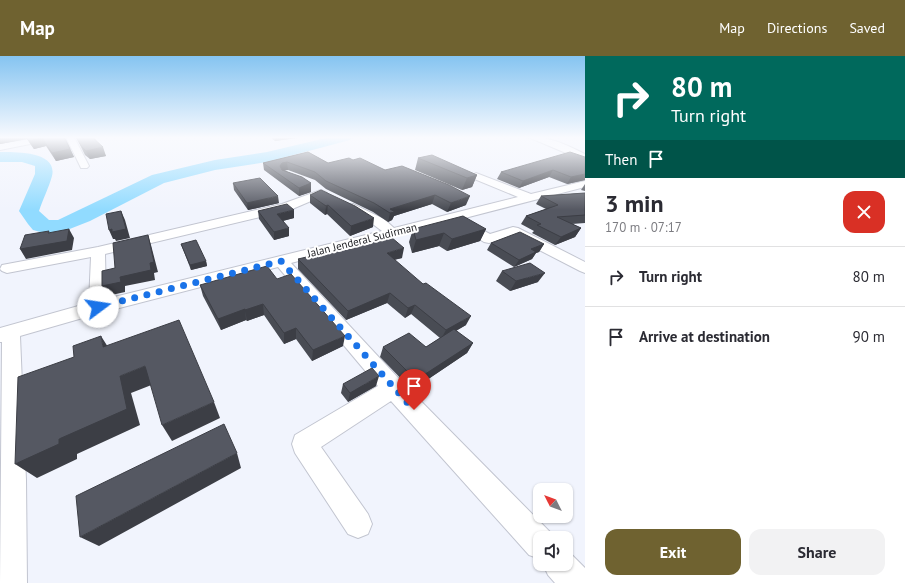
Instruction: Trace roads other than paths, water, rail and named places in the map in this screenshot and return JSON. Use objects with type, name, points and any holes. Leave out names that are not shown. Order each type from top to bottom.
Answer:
[{"type":"street","points":[[82,162],[84,166]]},
{"type":"street","points":[[476,176],[530,198]]},
{"type":"street","name":"Jalan Jenderal Sudirman","points":[[5,334],[98,307],[452,218],[480,206],[530,198],[585,184]]},
{"type":"street","points":[[7,268],[98,251],[286,207],[322,191]]},
{"type":"street","points":[[344,202],[379,222],[392,233]]},
{"type":"street","points":[[452,218],[489,239],[513,231],[585,268]]},
{"type":"street","points":[[98,251],[98,307]]},
{"type":"street","points":[[281,261],[393,388],[533,537]]},
{"type":"street","points":[[5,334],[12,480],[11,583]]},
{"type":"street","points":[[358,524],[304,444],[393,388]]},
{"type":"street","points":[[565,571],[576,583]]},
{"type":"waterway","points":[[39,162],[43,164],[44,174],[29,211],[35,220],[41,225],[48,227],[62,226],[83,217],[158,179],[215,165],[237,162]]}]
